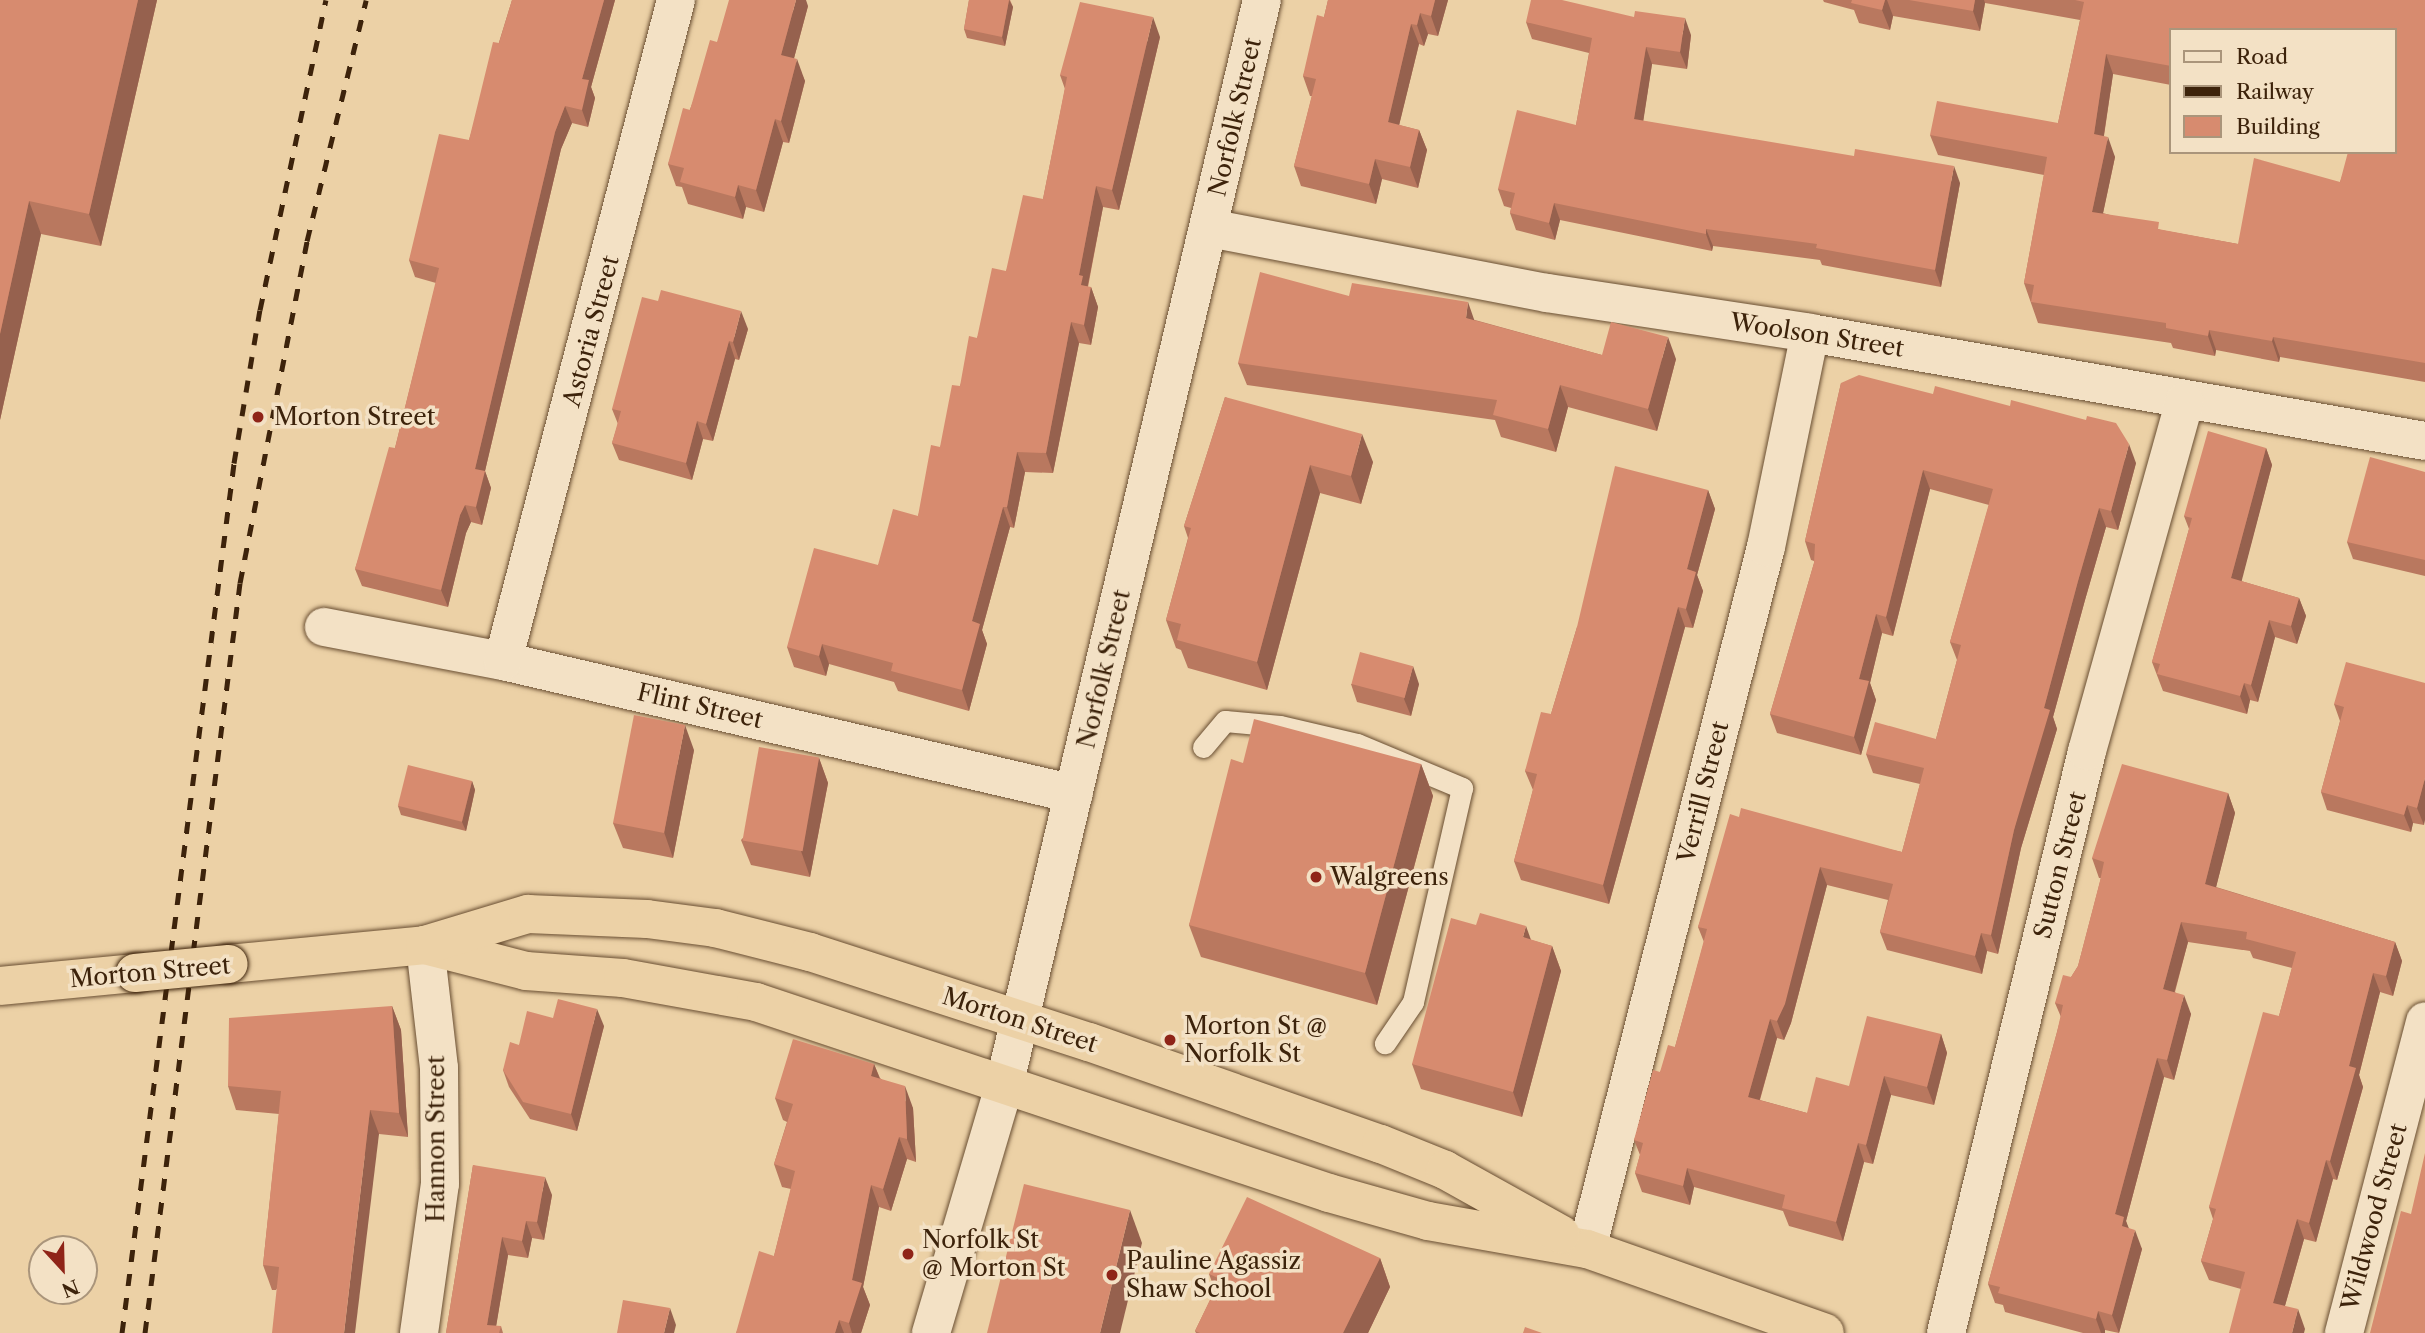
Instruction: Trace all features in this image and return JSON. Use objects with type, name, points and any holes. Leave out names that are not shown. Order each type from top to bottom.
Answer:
[{"type":"highway","name":"Morton Street","points":[[0,986],[425,945],[528,914],[687,924],[789,946],[1017,1019],[1303,1116],[1445,1170],[1587,1249]]},
{"type":"highway","name":"Morton Street","points":[[425,945],[526,971],[623,978],[733,996],[1389,1211],[1587,1249],[1825,1333]]},
{"type":"street","name":"Astoria Street","points":[[503,661],[676,0]]},
{"type":"street","name":"Norfolk Street","points":[[931,1333],[1004,1086],[1017,1019],[1074,794],[1262,0]]},
{"type":"street","name":"Woolson Street","points":[[1209,228],[1547,293],[1810,333],[2185,401],[2425,441]]},
{"type":"street","name":"Verrill Street","points":[[1587,1249],[1766,547],[1810,333]]},
{"type":"street","name":"Sutton Street","points":[[1946,1333],[2087,751],[2185,401]]},
{"type":"street","name":"Flint Street","points":[[324,627],[503,661],[1074,794]]},
{"type":"street","name":"Hannon Street","points":[[419,1333],[434,1249],[440,1171],[439,1069],[425,945]]},
{"type":"street","name":"Wildwood Street","points":[[2344,1333],[2425,1021]]},
{"type":"lane","points":[[1203,747],[1225,721],[1280,726],[1357,744],[1462,788],[1413,1002],[1385,1043]]},
{"type":"building","points":[[0,0],[138,0],[89,214],[29,201],[0,334]]},
{"type":"building","points":[[512,0],[604,0],[582,79],[589,80],[582,110],[565,106],[555,132],[475,469],[485,471],[476,507],[465,505],[460,515],[441,590],[355,569],[389,447],[395,448],[439,268],[409,260],[439,134],[469,140],[493,42],[499,43]]},
{"type":"building","points":[[729,0],[796,0],[781,55],[797,59],[781,121],[775,119],[756,190],[738,185],[735,197],[680,182],[684,168],[668,164],[683,108],[690,110],[710,40],[717,42]]},
{"type":"building","points":[[969,0],[1009,0],[1002,37],[964,29]]},
{"type":"building","points":[[1328,0],[1435,0],[1431,16],[1420,13],[1417,25],[1411,24],[1388,122],[1419,130],[1410,167],[1375,159],[1369,184],[1294,166],[1316,79],[1303,76],[1317,15],[1324,17]]},
{"type":"building","points":[[1531,0],[1562,0],[1634,17],[1635,11],[1685,18],[1680,52],[1646,47],[1634,119],[1854,156],[1855,149],[1954,166],[1935,270],[1816,248],[1817,244],[1706,229],[1706,234],[1554,203],[1549,223],[1510,213],[1515,193],[1498,189],[1517,110],[1576,125],[1592,38],[1526,22]]},
{"type":"building","points":[[1852,0],[1885,0],[1882,10],[1851,3]]},
{"type":"building","points":[[1909,0],[1975,0],[1973,11]]},
{"type":"building","points":[[2075,0],[2425,0],[2425,363],[2273,337],[2272,341],[2209,330],[2208,336],[2166,328],[2166,323],[2031,302],[2034,285],[2024,283],[2047,157],[1930,135],[1937,101],[2058,123],[2084,2]]},
{"type":"building","points":[[1080,2],[1153,17],[1112,190],[1096,186],[1079,275],[1083,276],[1081,285],[1091,287],[1084,325],[1071,322],[1046,453],[1017,452],[1007,507],[1003,507],[972,621],[980,624],[962,690],[891,671],[893,663],[822,644],[819,656],[787,647],[814,548],[878,565],[893,509],[918,516],[931,445],[940,447],[952,385],[960,386],[969,336],[977,338],[992,268],[1006,271],[1023,195],[1043,199],[1067,77],[1060,75]]},
{"type":"building","points":[[1260,272],[1349,296],[1352,283],[1468,302],[1466,318],[1602,355],[1611,322],[1668,337],[1648,409],[1560,385],[1548,429],[1493,415],[1497,400],[1238,363]]},
{"type":"building","points":[[661,290],[741,311],[733,342],[729,341],[706,424],[697,421],[686,463],[612,443],[621,411],[612,409],[642,297],[658,301]]},
{"type":"building","points":[[1859,375],[1933,394],[1935,386],[2010,406],[2011,400],[2086,420],[2087,416],[2116,423],[2129,444],[2111,511],[2099,508],[2078,581],[2044,708],[2050,710],[2014,830],[1991,935],[1981,933],[1975,956],[1880,932],[1893,884],[1820,867],[1785,1004],[1777,1021],[1770,1019],[1748,1097],[1807,1113],[1816,1077],[1849,1086],[1867,1016],[1941,1034],[1927,1087],[1884,1076],[1866,1145],[1858,1143],[1836,1222],[1782,1208],[1785,1195],[1687,1168],[1683,1186],[1635,1173],[1643,1143],[1634,1140],[1653,1070],[1660,1072],[1668,1045],[1675,1047],[1707,929],[1698,927],[1730,814],[1739,817],[1741,808],[1902,852],[1924,768],[1866,754],[1875,722],[1936,739],[1961,645],[1950,642],[1993,489],[1923,470],[1886,617],[1876,614],[1859,679],[1869,681],[1854,737],[1770,714],[1814,563],[1815,544],[1805,541],[1841,383]]},
{"type":"building","points":[[1225,397],[1362,434],[1351,476],[1310,465],[1257,662],[1177,640],[1181,624],[1166,620],[1191,528],[1184,526]]},
{"type":"building","points":[[2208,431],[2266,448],[2231,578],[2299,598],[2291,626],[2269,620],[2251,685],[2244,683],[2240,696],[2157,674],[2160,664],[2152,662],[2192,518],[2184,516]]},
{"type":"building","points":[[2370,457],[2425,472],[2425,560],[2347,542]]},
{"type":"building","points":[[1615,466],[1708,490],[1687,569],[1696,572],[1686,609],[1678,607],[1603,885],[1514,861],[1537,774],[1525,771],[1541,712],[1551,714],[1577,627]]},
{"type":"building","points":[[1360,652],[1413,666],[1405,698],[1351,684]]},
{"type":"building","points":[[2346,662],[2425,683],[2425,778],[2417,808],[2407,805],[2404,815],[2321,792],[2344,707],[2334,704]]},
{"type":"building","points":[[634,715],[685,725],[664,833],[613,823]]},
{"type":"building","name":"Walgreens","points":[[1254,719],[1421,764],[1365,973],[1189,925],[1231,759],[1243,763]]},
{"type":"building","points":[[759,747],[819,758],[803,851],[743,841]]},
{"type":"building","points":[[2122,764],[2228,793],[2205,884],[2395,942],[2386,976],[2373,973],[2349,1066],[2356,1068],[2330,1161],[2326,1160],[2309,1223],[2297,1219],[2273,1303],[2298,1309],[2292,1333],[2229,1333],[2245,1272],[2201,1261],[2216,1209],[2209,1207],[2263,1012],[2279,1016],[2296,952],[2246,939],[2247,932],[2181,922],[2163,989],[2184,995],[2167,1060],[2157,1058],[2115,1214],[2124,1217],[2122,1226],[2135,1230],[2112,1315],[2098,1311],[2096,1319],[1998,1293],[2000,1287],[1988,1284],[2057,1032],[2063,1005],[2055,1003],[2063,975],[2071,977],[2078,966],[2100,881],[2104,862],[2092,858]]},
{"type":"building","points":[[408,765],[472,781],[462,822],[398,806]]},
{"type":"building","points":[[1480,913],[1526,926],[1523,937],[1552,946],[1513,1092],[1412,1064],[1451,918],[1476,925]]},
{"type":"building","points":[[558,999],[597,1009],[571,1114],[523,1102],[503,1070],[510,1042],[519,1045],[527,1011],[553,1018]]},
{"type":"building","points":[[392,1006],[399,1113],[370,1110],[344,1333],[272,1333],[279,1267],[263,1265],[281,1091],[228,1086],[229,1018]]},
{"type":"building","points":[[793,1039],[874,1064],[871,1076],[905,1086],[907,1139],[899,1137],[883,1189],[871,1185],[852,1280],[862,1283],[849,1323],[839,1320],[835,1333],[736,1333],[759,1251],[774,1256],[795,1171],[774,1164],[793,1104],[775,1098]]},
{"type":"building","points":[[2425,1153],[2425,1333],[2370,1333],[2401,1211],[2411,1214]]},
{"type":"building","points":[[473,1165],[545,1177],[537,1222],[526,1221],[522,1241],[502,1237],[487,1325],[501,1326],[499,1333],[446,1333]]},
{"type":"building","points":[[1024,1184],[1130,1210],[1100,1333],[987,1333]]},
{"type":"building","points":[[1247,1197],[1380,1258],[1343,1333],[1195,1331],[1220,1279],[1209,1274]]},
{"type":"building","points":[[623,1300],[670,1308],[664,1333],[617,1333]]},
{"type":"building","points":[[1525,1327],[1542,1333],[1523,1333]]},
{"type":"railway","points":[[122,1333],[234,463],[260,310],[326,0]]},
{"type":"railway","points":[[145,1333],[240,583],[307,241],[366,0]]},
{"type":"place","name":"Morton Street","points":[[258,417]]},
{"type":"place","name":"Walgreens","points":[[1316,877]]},
{"type":"place","name":"Morton St @ Norfolk St","points":[[1170,1040]]},
{"type":"place","name":"Norfolk St @ Morton St","points":[[908,1254]]},
{"type":"place","name":"Pauline Agassiz Shaw School","points":[[1112,1275]]}]
